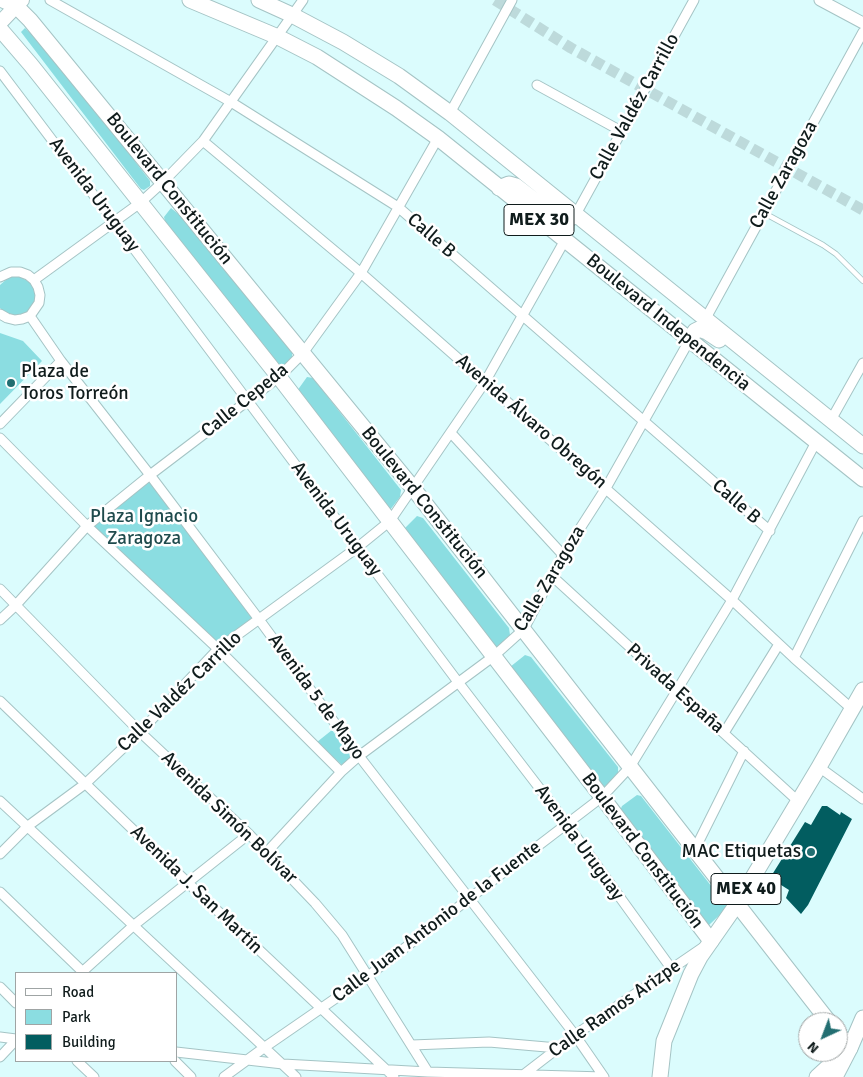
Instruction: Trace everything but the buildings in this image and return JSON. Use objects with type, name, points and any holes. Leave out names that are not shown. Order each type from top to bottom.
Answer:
[{"type":"main road","name":"Boulevard Independencia","points":[[190,0],[278,37],[317,57],[396,108],[438,138],[863,479]]},
{"type":"main road","name":"Boulevard Independencia","points":[[259,0],[343,42],[399,76],[450,113],[863,446]]},
{"type":"main road","points":[[0,23],[14,2]]},
{"type":"main road","name":"Boulevard Constitución","points":[[14,2],[413,488],[821,1012]]},
{"type":"main road","name":"Boulevard Constitución","points":[[0,29],[279,377],[602,797],[710,942]]},
{"type":"main road","points":[[499,188],[509,184],[516,186],[556,218],[566,219],[576,214]]},
{"type":"main road","points":[[689,341],[695,331],[704,330],[742,358],[757,359]]},
{"type":"main road","name":"MEX 40","points":[[660,1077],[664,1041],[691,974],[700,957],[737,904],[799,802],[863,690]]},
{"type":"main road","points":[[835,1077],[863,1018]]},
{"type":"main road","points":[[817,1077],[829,1066],[842,1063]]},
{"type":"street","name":"Calle B","points":[[50,0],[231,102],[398,207],[770,531]]},
{"type":"street","points":[[34,280],[140,203],[203,141],[303,0]]},
{"type":"street","points":[[450,113],[512,0]]},
{"type":"street","name":"Calle Valdéz Carrillo","points":[[576,214],[694,0]]},
{"type":"street","points":[[820,0],[863,23]]},
{"type":"street","name":"Calle Zaragoza","points":[[706,318],[863,32]]},
{"type":"street","name":"Avenida Uruguay","points":[[0,71],[458,682],[567,824],[671,968]]},
{"type":"street","points":[[537,85],[621,132]]},
{"type":"street","name":"Calle Cepeda","points":[[0,620],[87,526],[150,475],[279,377],[303,353],[361,273],[438,138]]},
{"type":"street","name":"Avenida Álvaro Obregón","points":[[203,141],[361,273],[606,488],[852,709]]},
{"type":"street","name":"Calle Valdéz Carrillo","points":[[0,854],[28,826],[85,784],[140,732],[218,649],[258,618],[358,547],[390,520],[485,382],[565,240]]},
{"type":"street","points":[[0,314],[15,320],[30,316],[39,303],[40,295],[34,280],[28,275],[20,272],[1,274]]},
{"type":"street","name":"Avenida 5 de Mayo","points":[[30,316],[61,361],[258,618],[359,756],[575,1035],[604,1077]]},
{"type":"street","name":"Calle Zaragoza","points":[[267,852],[341,772],[359,756],[494,656],[524,629],[563,556],[606,488],[689,341]]},
{"type":"street","points":[[0,424],[61,361]]},
{"type":"street","points":[[831,420],[863,363]]},
{"type":"street","points":[[451,434],[563,556]]},
{"type":"street","points":[[0,438],[87,526],[218,649],[341,772]]},
{"type":"street","name":"Calle Juan Antonio de la Fuente","points":[[224,1077],[368,976],[602,797],[630,766],[732,600],[816,442]]},
{"type":"street","points":[[794,658],[863,521]]},
{"type":"street","name":"Privada España","points":[[552,576],[799,802]]},
{"type":"street","name":"Avenida Simón Bolívar","points":[[0,590],[140,732],[249,834],[316,903],[342,935],[428,1072]]},
{"type":"street","points":[[724,734],[778,644]]},
{"type":"street","name":"Avenida J. San Martín","points":[[0,701],[187,882],[394,1077]]},
{"type":"street","points":[[695,849],[744,751]]},
{"type":"street","points":[[819,767],[863,799]]},
{"type":"street","points":[[0,801],[296,1077]]},
{"type":"street","points":[[83,972],[133,926],[249,834]]},
{"type":"street","points":[[0,892],[81,972]]},
{"type":"street","name":"Calle Ramos Arizpe","points":[[523,1076],[575,1035],[710,942]]},
{"type":"street","points":[[0,987],[15,1002]]},
{"type":"street","points":[[0,1037],[15,1039]]},
{"type":"street","points":[[0,1057],[15,1040]]},
{"type":"street","points":[[412,1045],[489,1042],[558,1048]]},
{"type":"street","points":[[178,1052],[283,1064],[523,1076],[604,1077]]},
{"type":"street","points":[[78,1062],[94,1077]]},
{"type":"street","points":[[175,1062],[191,1077]]},
{"type":"lane","points":[[764,212],[829,250],[863,281]]},
{"type":"green space","points":[[25,28],[53,54],[150,181],[150,186],[144,190],[141,189],[21,32]]},
{"type":"green space","points":[[171,208],[194,227],[292,351],[292,357],[283,366],[277,367],[165,221],[164,217]]},
{"type":"green space","points":[[14,276],[21,277],[32,284],[37,297],[27,314],[8,315],[0,308],[0,285],[8,278]]},
{"type":"green space","name":"Plaza de Toros Torreón","points":[[0,333],[23,341],[42,361],[0,404]]},
{"type":"green space","points":[[307,377],[313,378],[401,490],[400,497],[390,510],[297,391]]},
{"type":"green space","name":"Plaza Ignacio Zaragoza","points":[[150,475],[257,618],[218,649],[87,526]]},
{"type":"green space","points":[[417,516],[423,518],[509,628],[510,635],[497,647],[490,645],[404,529]]},
{"type":"green space","points":[[525,655],[531,657],[618,767],[618,775],[604,787],[597,785],[510,667]]},
{"type":"green space","points":[[332,730],[353,759],[343,766],[317,742]]},
{"type":"green space","points":[[637,795],[641,796],[726,905],[726,909],[709,925],[704,924],[619,813],[622,806]]},
{"type":"tunnel","points":[[495,0],[571,48],[863,210]]},
{"type":"place","name":"Plaza de Toros Torreón","points":[[11,383]]},
{"type":"place","name":"MAC Etiquetas","points":[[811,852]]}]
